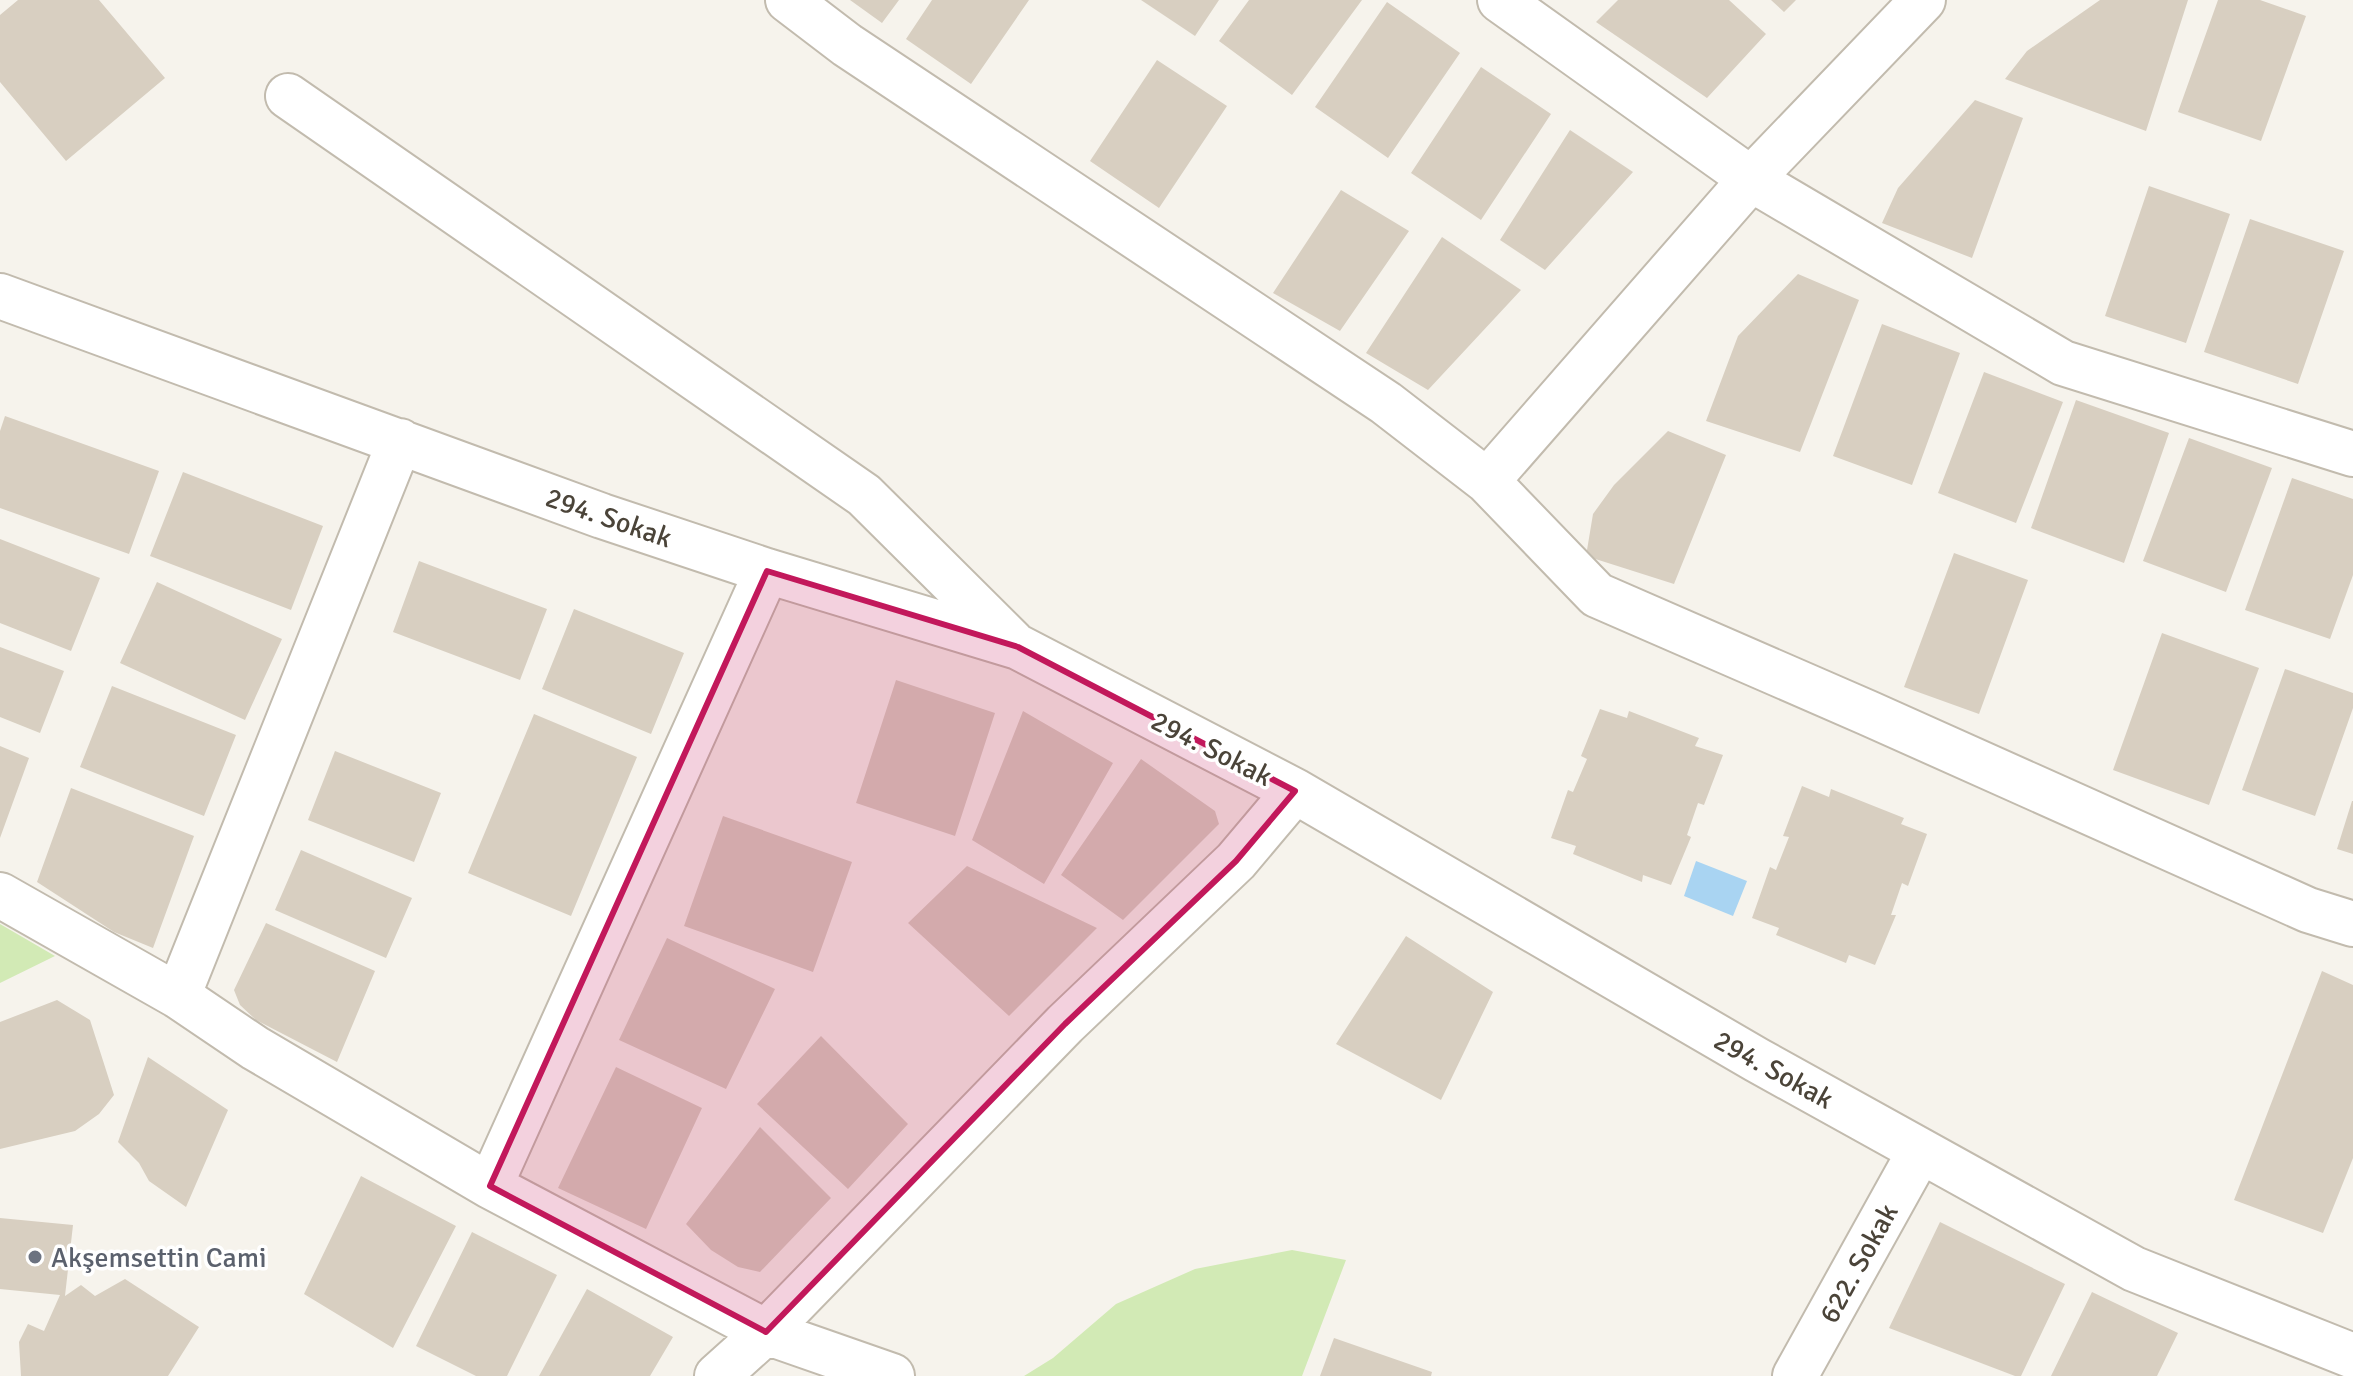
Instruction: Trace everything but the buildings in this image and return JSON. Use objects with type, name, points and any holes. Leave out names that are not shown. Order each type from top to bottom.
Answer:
[{"type":"street","points":[[788,0],[847,45],[1386,403],[1487,481],[1597,595],[2308,910],[2353,924]]},
{"type":"street","points":[[1500,0],[1751,179],[2063,363],[2353,454]]},
{"type":"street","points":[[1487,481],[1751,179],[1923,0]]},
{"type":"street","points":[[288,96],[864,495],[1018,647]]},
{"type":"street","name":"294. Sokak","points":[[0,296],[602,516],[767,571],[1018,647],[1295,791],[1757,1060],[2134,1269],[2353,1356]]},
{"type":"street","points":[[178,996],[400,441]]},
{"type":"street","points":[[490,1186],[767,571]]},
{"type":"street","points":[[717,1376],[766,1332],[1065,1024],[1236,861],[1295,791]]},
{"type":"street","points":[[0,895],[178,996],[255,1048],[490,1186],[766,1332],[892,1376]]},
{"type":"street","name":"622. Sokak","points":[[1795,1376],[1920,1151]]},
{"type":"highlighted area","points":[[767,571],[1018,647],[1295,791],[1236,861],[1065,1024],[766,1332],[490,1186]]},
{"type":"green space","points":[[0,924],[55,956],[0,983]]},
{"type":"green space","points":[[1292,1250],[1346,1260],[1302,1376],[1024,1376],[1053,1358],[1116,1304],[1195,1269]]},
{"type":"water","points":[[1696,861],[1747,881],[1733,916],[1684,896]]},
{"type":"place","name":"Akşemsettin Cami","points":[[35,1257]]}]
